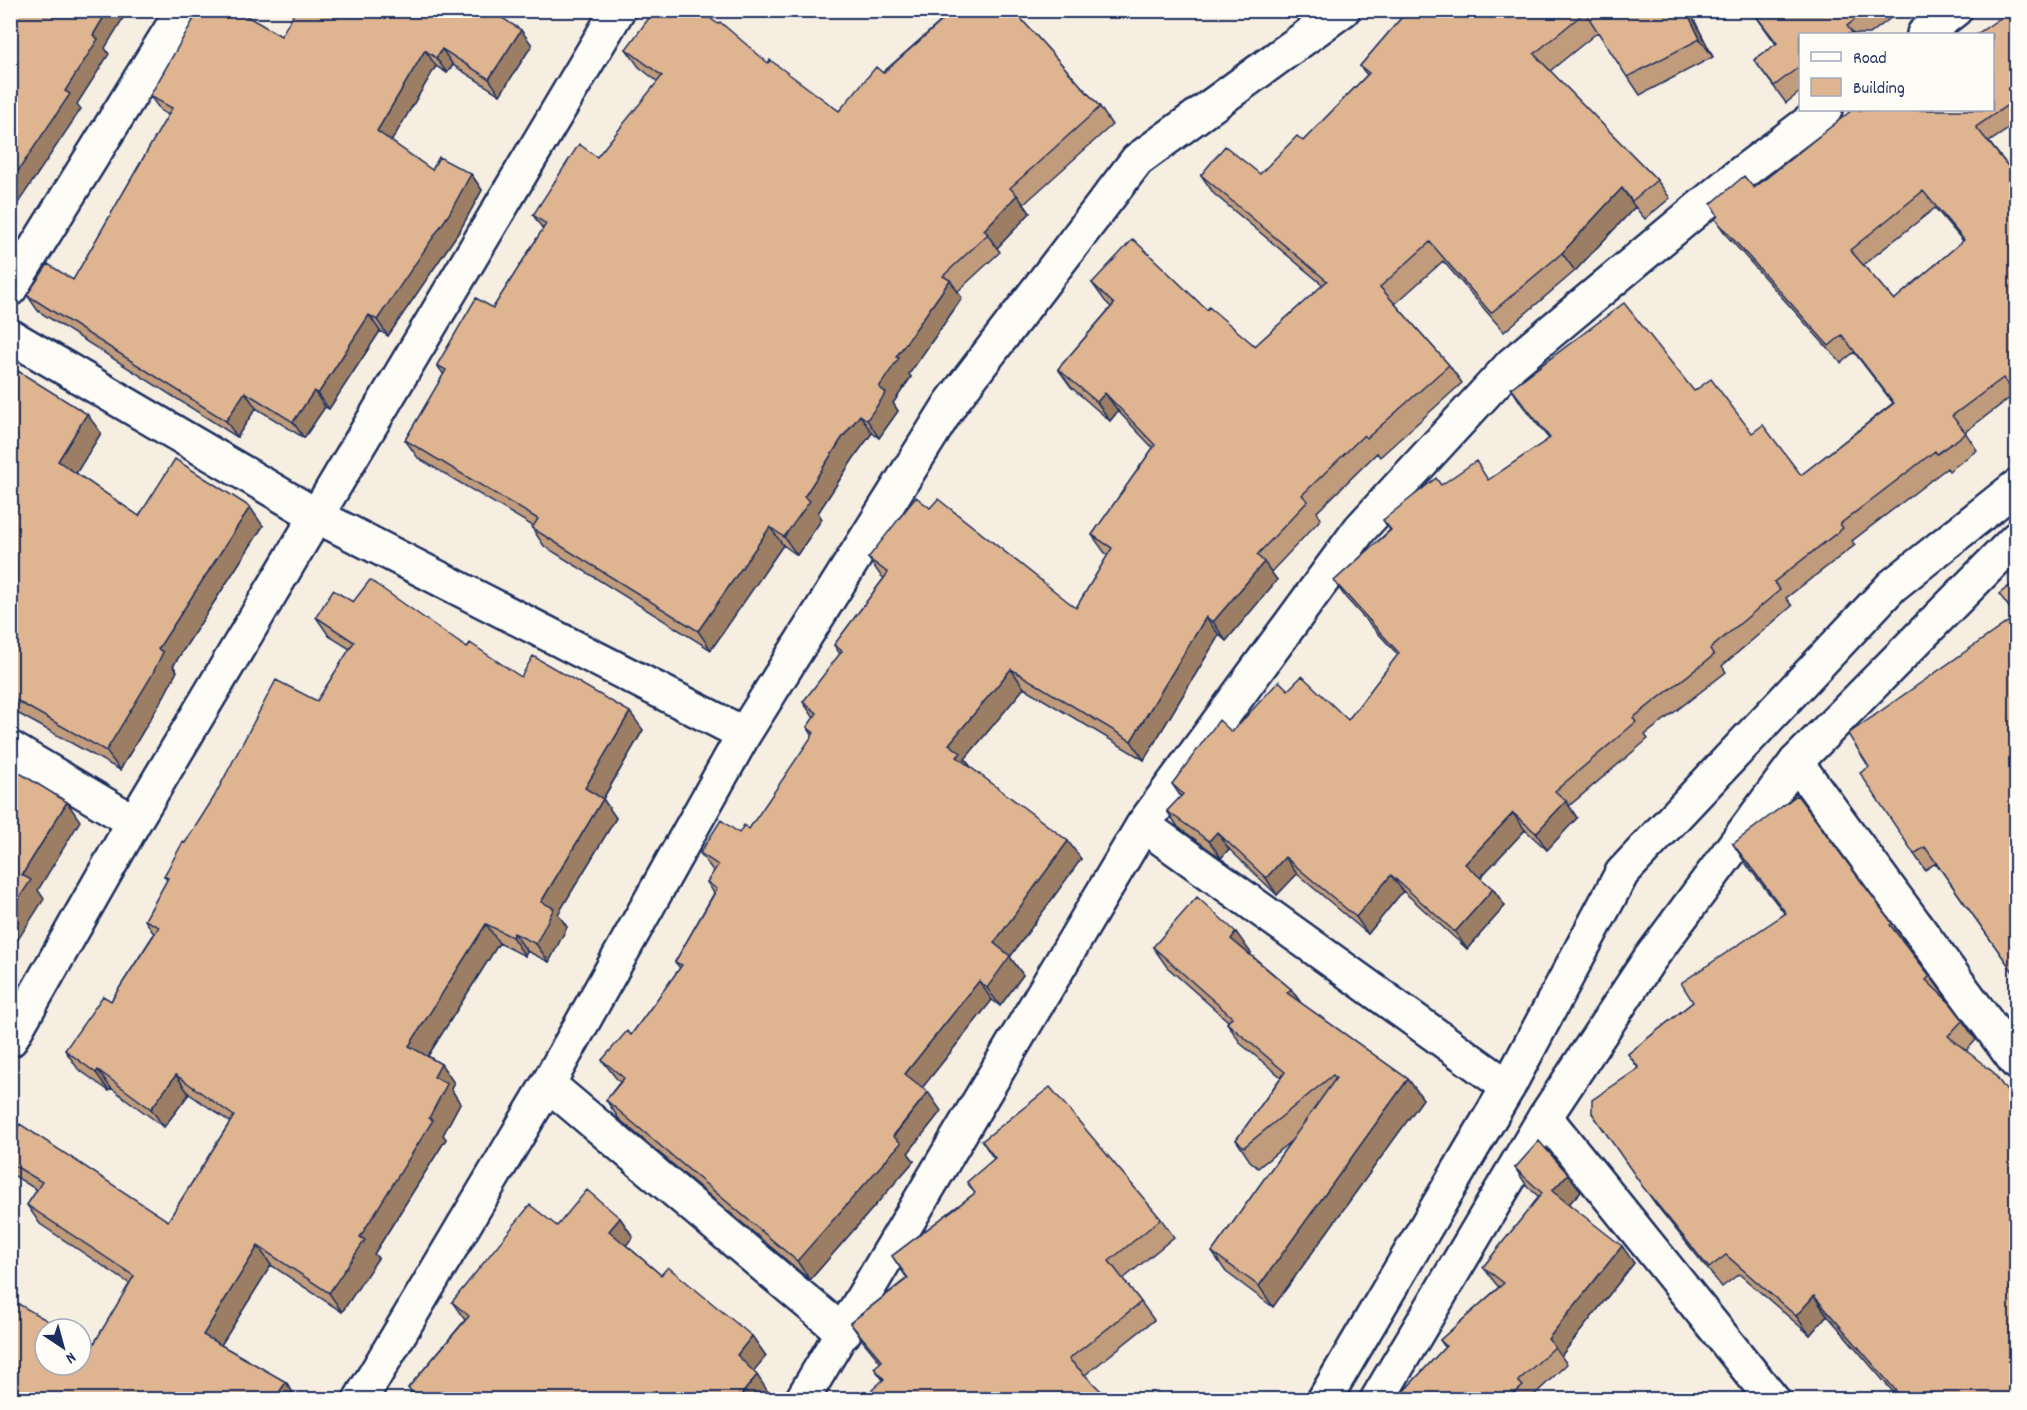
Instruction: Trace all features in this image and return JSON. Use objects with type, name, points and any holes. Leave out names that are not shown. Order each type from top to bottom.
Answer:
[{"type":"street","points":[[10,289],[183,10]]},
{"type":"street","points":[[10,1040],[134,822],[618,10]]},
{"type":"street","points":[[360,1400],[548,1084],[744,734],[951,404],[1137,160],[1308,20],[1343,10]]},
{"type":"street","points":[[1925,33],[1955,10]]},
{"type":"street","points":[[802,1400],[844,1333],[1143,825],[1360,529],[1512,364],[1736,178],[1824,111]]},
{"type":"street","points":[[10,336],[317,516],[744,734]]},
{"type":"street","points":[[1324,1400],[1508,1087],[1622,873],[1892,585],[2016,487]]},
{"type":"street","points":[[1377,1400],[1545,1116],[1649,960],[1796,762],[2016,540]]},
{"type":"street","points":[[10,748],[134,822]]},
{"type":"street","points":[[1796,762],[2016,1062]]},
{"type":"street","points":[[1143,825],[1508,1087]]},
{"type":"street","points":[[548,1084],[844,1333]]},
{"type":"street","points":[[1545,1116],[1773,1400]]},
{"type":"building","points":[[10,10],[108,10],[93,35],[98,39],[65,91],[70,94],[10,183]]},
{"type":"building","points":[[189,10],[236,10],[281,36],[296,10],[490,10],[521,30],[489,79],[442,49],[436,58],[425,50],[377,131],[432,170],[439,157],[471,174],[449,214],[377,320],[369,315],[318,394],[314,391],[293,422],[245,392],[226,421],[27,295],[48,264],[73,280],[172,108],[150,96],[195,17],[188,13]]},
{"type":"building","points":[[655,10],[699,10],[718,24],[720,22],[768,63],[770,60],[839,111],[876,67],[883,73],[942,21],[933,10],[1013,10],[1100,107],[1010,188],[1017,195],[984,230],[988,234],[943,276],[950,280],[896,357],[899,358],[879,387],[886,393],[867,420],[860,415],[842,438],[804,497],[810,501],[784,537],[770,527],[698,631],[532,528],[538,519],[405,440],[446,370],[437,365],[476,298],[493,308],[546,224],[533,215],[579,144],[597,157],[662,76],[626,49]]},
{"type":"building","points":[[1408,10],[1686,10],[1700,39],[1627,77],[1585,12],[1534,54],[1657,180],[1632,201],[1622,188],[1562,253],[1491,313],[1430,242],[1380,287],[1449,365],[1367,438],[1364,435],[1302,495],[1308,501],[1257,555],[1264,562],[1213,622],[1206,617],[1131,741],[1011,669],[949,744],[961,753],[957,757],[1068,841],[994,943],[1010,956],[987,988],[979,981],[905,1074],[928,1092],[893,1136],[901,1143],[797,1261],[606,1100],[624,1078],[602,1060],[627,1031],[631,1035],[682,965],[675,962],[717,889],[707,882],[718,865],[700,853],[721,820],[739,833],[744,825],[749,829],[814,733],[807,727],[817,713],[803,702],[842,651],[834,645],[888,573],[868,558],[916,497],[930,508],[938,499],[1076,608],[1112,548],[1092,535],[1155,445],[1105,393],[1097,402],[1058,369],[1114,304],[1092,283],[1133,239],[1207,310],[1209,307],[1255,346],[1327,281],[1201,175],[1225,146],[1260,174],[1297,136],[1303,141],[1369,73],[1360,66]]},
{"type":"building","points":[[1755,10],[1867,10],[1847,26],[1852,33],[1799,33],[1799,67],[1774,86],[1754,60],[1777,43],[1753,12]]},
{"type":"building","points":[[2012,10],[2016,10],[2016,99],[1976,127],[2016,176],[2016,390],[2014,392],[2003,378],[1952,416],[1966,433],[1937,454],[1935,451],[1840,524],[1843,528],[1774,582],[1780,590],[1710,649],[1714,655],[1633,718],[1636,722],[1555,791],[1566,801],[1536,833],[1513,813],[1465,864],[1493,889],[1455,932],[1391,875],[1356,917],[1285,857],[1266,878],[1217,832],[1209,841],[1167,811],[1183,794],[1172,784],[1219,720],[1232,732],[1279,681],[1288,690],[1302,676],[1348,720],[1399,653],[1334,581],[1391,530],[1383,520],[1436,478],[1441,485],[1476,461],[1488,480],[1550,438],[1511,388],[1624,303],[1694,391],[1711,379],[1752,433],[1763,425],[1801,475],[1894,403],[1842,335],[1829,346],[1715,219],[1718,216],[1711,204],[1744,176],[1754,188],[1851,111],[1994,111],[1994,33],[1978,33]],"holes":[[[1923,191],[1964,240],[1894,300],[1850,250]]]},
{"type":"building","points":[[18,371],[87,414],[58,461],[139,516],[175,459],[250,507],[158,649],[163,652],[151,677],[106,751],[10,697],[10,383]]},
{"type":"building","points":[[370,580],[467,648],[470,643],[521,677],[533,656],[630,712],[585,788],[603,799],[541,902],[554,908],[536,944],[514,933],[512,937],[486,924],[409,1046],[441,1064],[434,1077],[447,1084],[429,1118],[433,1120],[360,1237],[365,1240],[329,1293],[258,1246],[203,1335],[286,1382],[274,1400],[10,1400],[10,1299],[41,1317],[33,1317],[33,1377],[93,1377],[93,1345],[134,1276],[27,1205],[42,1182],[10,1163],[10,1139],[20,1124],[168,1221],[234,1116],[176,1075],[151,1109],[98,1070],[96,1073],[65,1050],[103,996],[111,1001],[159,927],[145,920],[168,878],[164,876],[183,842],[185,843],[214,797],[276,680],[317,701],[354,642],[316,617],[333,590],[353,602]]},
{"type":"building","points":[[2016,581],[2016,616],[1999,594]]},
{"type":"building","points":[[2016,616],[2016,976],[1925,847],[1914,854],[1860,773],[1869,767],[1848,734]]},
{"type":"building","points":[[10,767],[67,802],[22,875],[31,880],[10,912]]},
{"type":"building","points":[[1797,795],[1892,923],[1890,925],[1930,976],[1926,980],[1950,1003],[1963,1020],[1948,1036],[1993,1072],[2016,1104],[2016,1400],[1904,1400],[1814,1296],[1796,1316],[1726,1255],[1709,1268],[1643,1187],[1592,1113],[1592,1100],[1639,1068],[1628,1054],[1693,1002],[1681,983],[1786,913],[1733,844]]},
{"type":"building","points":[[1197,897],[1236,932],[1231,939],[1291,989],[1287,993],[1408,1079],[1259,1286],[1212,1252],[1336,1078],[1333,1075],[1244,1147],[1236,1140],[1285,1072],[1227,1023],[1232,1017],[1153,947]]},
{"type":"building","points":[[1050,1087],[1161,1219],[1109,1261],[1141,1302],[1069,1359],[1110,1400],[861,1400],[884,1379],[874,1368],[882,1361],[850,1323],[908,1278],[892,1256],[975,1193],[967,1182],[995,1158],[982,1141]]},
{"type":"building","points":[[1539,1141],[1568,1174],[1552,1191],[1622,1246],[1548,1339],[1555,1347],[1518,1381],[1523,1386],[1507,1400],[1409,1400],[1402,1393],[1446,1346],[1440,1340],[1504,1283],[1483,1267],[1542,1193],[1515,1168]]},
{"type":"building","points":[[587,1190],[620,1218],[609,1231],[661,1275],[668,1267],[752,1336],[737,1355],[757,1375],[737,1400],[412,1400],[415,1394],[408,1388],[469,1316],[452,1302],[530,1205],[557,1226]]}]
